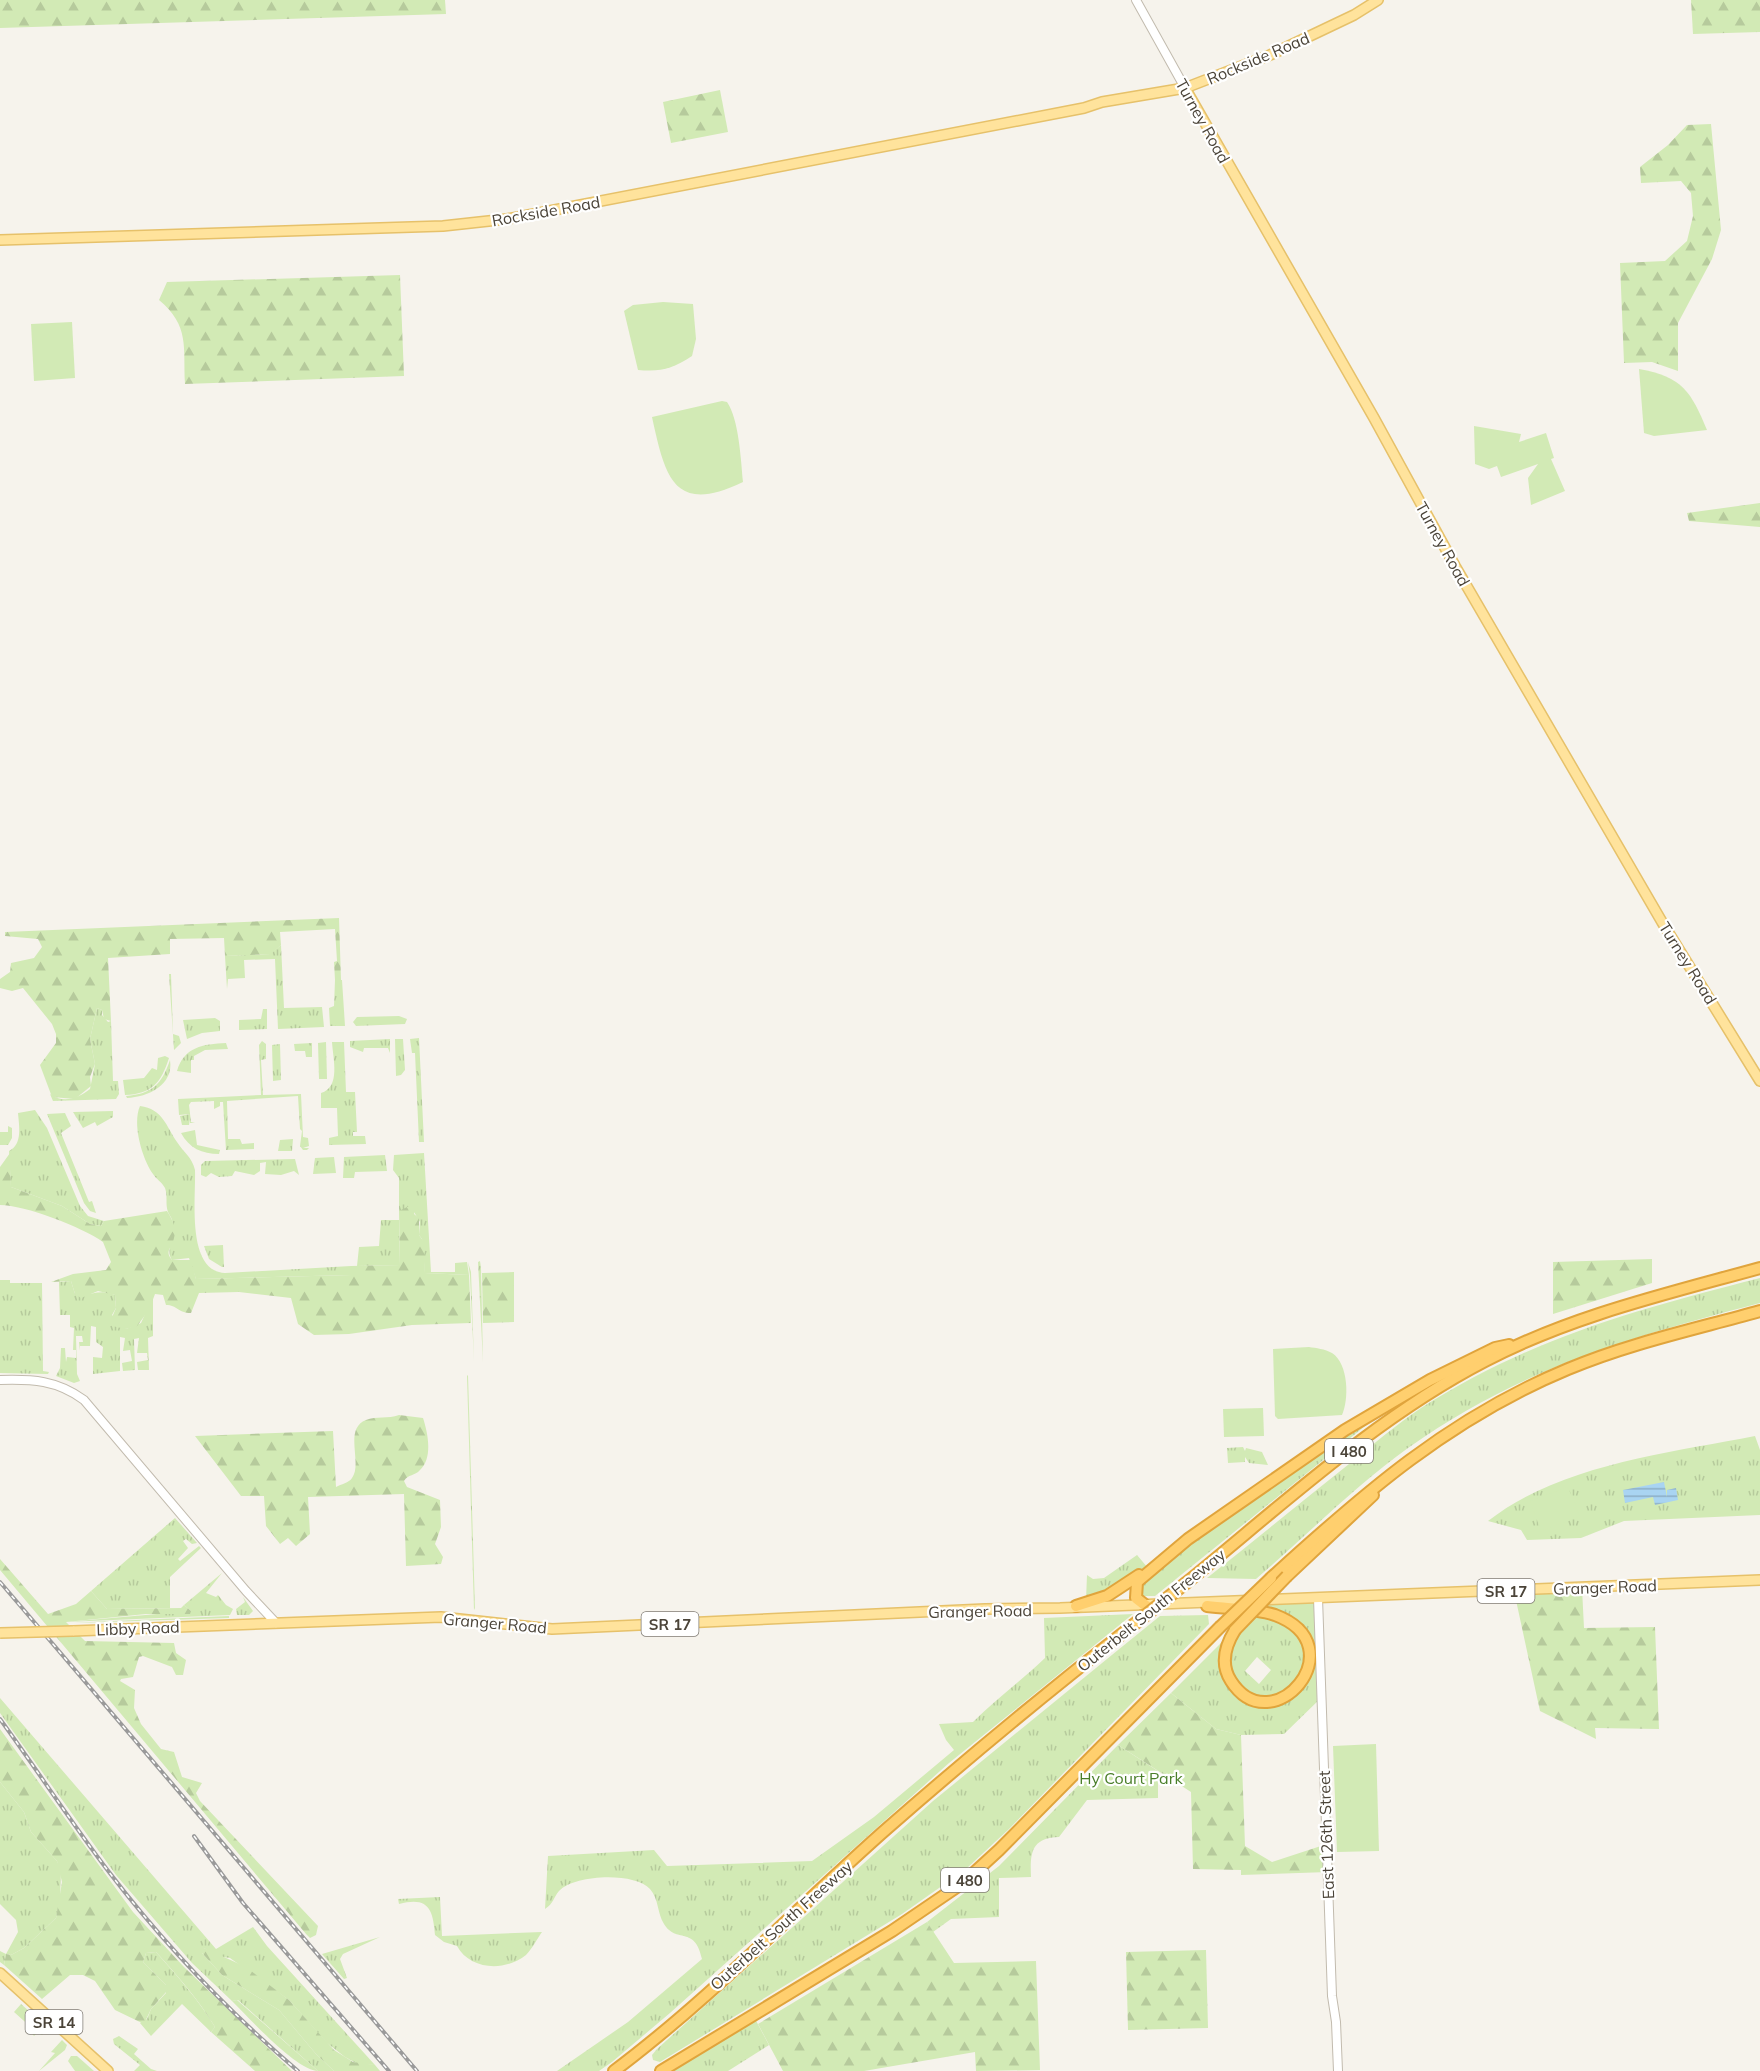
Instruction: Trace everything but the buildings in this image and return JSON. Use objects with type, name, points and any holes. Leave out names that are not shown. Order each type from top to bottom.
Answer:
[{"type":"highway","name":"Outerbelt South Freeway","points":[[614,2071],[653,2040],[883,1832],[1019,1715],[1393,1418],[1462,1374],[1527,1341],[1620,1306],[1760,1268]]},
{"type":"highway","name":"I 480","points":[[661,2071],[892,1931],[963,1881],[999,1851],[1271,1578],[1341,1514],[1407,1460],[1474,1415],[1570,1368],[1635,1346],[1760,1311]]},
{"type":"highway","points":[[1076,1606],[1107,1596],[1318,1448],[1391,1402],[1495,1348],[1527,1341]]},
{"type":"highway","points":[[1207,1606],[1270,1614],[1297,1628],[1308,1647],[1310,1662],[1306,1677],[1297,1689],[1284,1697],[1269,1701],[1254,1699],[1237,1689],[1228,1676],[1225,1661],[1227,1647],[1235,1630],[1287,1576],[1407,1460]]},
{"type":"highway","points":[[1146,1606],[1135,1594],[1137,1582],[1166,1556]]},
{"type":"main road","name":"Rockside Road","points":[[0,240],[443,226],[483,222],[1185,88],[1270,55],[1354,15],[1378,0]]},
{"type":"main road","name":"Turney Road","points":[[1185,88],[1374,418],[1455,566],[1662,922],[1760,1081]]},
{"type":"main road","name":"Granger Road","points":[[276,1623],[444,1617],[552,1629],[985,1609],[1207,1606],[1318,1598],[1760,1580]]},
{"type":"main road","name":"Granger Road","points":[[1060,1608],[1074,1611],[1306,1599]]},
{"type":"main road","name":"Libby Road","points":[[0,1633],[276,1623]]},
{"type":"main road","name":"SR 14","points":[[0,1973],[108,2071]]},
{"type":"street","name":"Turney Road","points":[[1136,0],[1185,88]]},
{"type":"street","points":[[0,1380],[51,1382],[65,1387],[84,1400],[246,1591],[276,1623]]},
{"type":"street","name":"East 126th Street","points":[[1318,1598],[1332,1986],[1338,2071]]},
{"type":"green space","points":[[0,0],[445,0],[446,14],[0,28]]},
{"type":"green space","points":[[1691,0],[1760,0],[1760,32],[1693,34]]},
{"type":"green space","points":[[720,90],[728,132],[671,143],[663,102]]},
{"type":"green space","points":[[1711,124],[1721,230],[1712,259],[1678,323],[1678,371],[1652,362],[1624,363],[1620,263],[1665,261],[1687,241],[1693,216],[1691,193],[1681,181],[1641,183],[1640,167],[1668,145],[1687,125]]},
{"type":"green space","points":[[400,275],[404,376],[185,384],[184,348],[180,328],[176,319],[159,300],[167,282]]},
{"type":"green space","points":[[663,302],[693,304],[696,339],[692,356],[666,369],[638,370],[624,311],[633,305]]},
{"type":"green space","points":[[72,322],[75,378],[34,381],[31,324]]},
{"type":"green space","points":[[1639,369],[1666,377],[1684,388],[1696,406],[1707,430],[1654,436],[1644,433]]},
{"type":"green space","points":[[722,401],[727,402],[734,419],[739,440],[743,482],[720,491],[701,494],[687,492],[676,484],[668,472],[652,417]]},
{"type":"green space","points":[[1474,426],[1521,434],[1519,442],[1546,433],[1554,458],[1551,459],[1565,491],[1531,505],[1528,478],[1538,464],[1501,477],[1497,466],[1489,469],[1475,464]]},
{"type":"green space","points":[[1760,503],[1760,527],[1689,521],[1687,513]]},
{"type":"green space","points":[[339,918],[341,980],[335,980],[334,962],[337,961],[335,929],[280,932],[281,945],[271,954],[225,956],[224,938],[170,939],[170,954],[108,958],[111,1021],[104,1019],[102,1010],[97,1008],[90,1039],[95,1064],[90,1077],[91,1086],[75,1099],[52,1097],[40,1065],[56,1043],[56,1034],[52,1024],[23,988],[12,991],[0,988],[0,979],[10,972],[11,963],[34,958],[42,947],[38,939],[5,936],[5,932]]},
{"type":"green space","points":[[281,945],[284,1008],[322,1007],[324,1027],[278,1029],[275,959],[244,960],[245,978],[228,979],[227,989],[225,956],[270,954]]},
{"type":"green space","points":[[169,974],[171,974],[173,1034],[179,1036],[181,1043],[174,1050]]},
{"type":"green space","points":[[335,980],[342,980],[345,1026],[330,1026],[329,1008],[334,1006]]},
{"type":"green space","points":[[97,1008],[102,1010],[102,1015],[108,1022],[111,1021],[113,1081],[118,1081],[119,1094],[116,1099],[53,1101],[50,1094],[60,1099],[71,1099],[90,1089],[95,1064],[90,1039]]},
{"type":"green space","points":[[263,1009],[267,1009],[267,1029],[239,1030],[239,1020],[261,1019]]},
{"type":"green space","points":[[399,1016],[407,1019],[405,1024],[356,1026],[353,1022],[357,1017]]},
{"type":"green space","points":[[215,1018],[220,1021],[220,1031],[202,1033],[187,1039],[183,1020]]},
{"type":"green space","points":[[419,1038],[424,1142],[419,1142],[415,1053],[412,1053],[410,1039]]},
{"type":"green space","points":[[390,1039],[390,1053],[388,1048],[364,1048],[363,1052],[350,1047],[350,1041]]},
{"type":"green space","points":[[395,1039],[403,1039],[405,1070],[401,1075],[396,1076]]},
{"type":"green space","points":[[262,1041],[266,1044],[266,1059],[261,1060],[263,1095],[301,1094],[303,1137],[308,1138],[309,1146],[303,1148],[309,1148],[307,1150],[303,1150],[300,1146],[302,1131],[298,1096],[227,1101],[228,1139],[240,1139],[242,1144],[254,1143],[254,1149],[226,1150],[223,1102],[220,1102],[220,1106],[214,1109],[214,1101],[191,1102],[189,1105],[191,1122],[195,1123],[190,1123],[190,1119],[189,1125],[182,1125],[180,1116],[190,1114],[179,1115],[178,1099],[261,1095],[259,1045]]},
{"type":"green space","points":[[326,1042],[327,1079],[319,1079],[318,1043]]},
{"type":"green space","points":[[332,1042],[344,1042],[346,1092],[355,1092],[357,1132],[353,1132],[353,1136],[365,1136],[366,1144],[329,1145],[329,1138],[338,1136],[337,1108],[321,1108],[321,1093],[327,1090],[334,1079]]},
{"type":"green space","points":[[226,1043],[228,1049],[205,1050],[194,1056],[194,1060],[191,1060],[191,1073],[177,1071],[184,1057],[196,1048]]},
{"type":"green space","points":[[312,1043],[312,1057],[306,1057],[305,1051],[295,1051],[294,1044]]},
{"type":"green space","points":[[280,1044],[281,1080],[273,1081],[272,1045]]},
{"type":"green space","points":[[165,1056],[169,1058],[166,1067],[154,1086],[142,1092],[125,1095],[123,1080],[144,1078],[152,1068],[157,1070],[158,1058]]},
{"type":"green space","points":[[170,1060],[170,1069],[164,1083],[151,1092],[127,1098],[126,1096],[143,1093],[155,1086]]},
{"type":"green space","points":[[140,1106],[159,1114],[194,1166],[196,1232],[204,1260],[213,1269],[225,1273],[351,1266],[351,1275],[196,1279],[189,1258],[172,1260],[169,1252],[172,1220],[167,1209],[165,1188],[153,1174],[142,1150],[137,1122]]},
{"type":"green space","points":[[35,1110],[47,1128],[80,1206],[88,1216],[104,1221],[101,1226],[90,1224],[62,1206],[11,1187],[9,1151],[18,1139],[18,1113]]},
{"type":"green space","points":[[113,1111],[113,1117],[97,1126],[95,1122],[83,1128],[73,1112]]},
{"type":"green space","points":[[65,1113],[71,1126],[61,1133],[89,1202],[92,1201],[96,1213],[90,1211],[84,1203],[47,1114]]},
{"type":"green space","points":[[8,1126],[12,1128],[12,1138],[8,1145],[0,1145],[0,1132],[8,1132]]},
{"type":"green space","points":[[195,1130],[197,1145],[220,1150],[219,1154],[197,1149],[188,1143],[181,1133]]},
{"type":"green space","points":[[293,1139],[292,1151],[278,1151],[280,1140]]},
{"type":"green space","points":[[10,1153],[11,1187],[62,1206],[90,1224],[101,1226],[104,1221],[167,1211],[175,1231],[169,1252],[170,1257],[172,1260],[191,1260],[196,1279],[351,1275],[351,1266],[400,1265],[399,1211],[413,1204],[416,1206],[414,1214],[419,1218],[419,1235],[424,1242],[425,1273],[469,1275],[471,1323],[412,1325],[349,1334],[314,1335],[298,1324],[291,1298],[239,1292],[199,1293],[191,1313],[166,1305],[163,1295],[155,1294],[149,1310],[137,1326],[126,1329],[112,1326],[110,1322],[116,1308],[115,1295],[98,1291],[81,1298],[75,1294],[71,1281],[51,1282],[73,1274],[106,1270],[111,1262],[103,1242],[53,1218],[24,1209],[0,1205],[0,1167]]},
{"type":"green space","points":[[424,1153],[431,1272],[455,1272],[455,1263],[467,1262],[469,1275],[425,1273],[422,1239],[419,1235],[420,1222],[414,1212],[399,1211],[399,1178],[393,1170],[394,1155]]},
{"type":"green space","points":[[385,1155],[387,1171],[355,1172],[354,1178],[343,1178],[344,1157]]},
{"type":"green space","points":[[334,1157],[336,1173],[313,1174],[315,1158]]},
{"type":"green space","points":[[295,1159],[299,1175],[294,1171],[281,1175],[265,1174],[266,1162],[260,1163],[260,1171],[254,1175],[235,1171],[232,1176],[219,1177],[211,1173],[206,1177],[201,1175],[201,1165],[205,1161]]},
{"type":"green space","points":[[381,1220],[399,1220],[400,1265],[357,1266],[359,1247],[379,1246]]},
{"type":"green space","points":[[223,1245],[224,1267],[222,1267],[209,1259],[204,1246]]},
{"type":"green space","points":[[1652,1259],[1652,1283],[1553,1314],[1553,1262]]},
{"type":"green space","points":[[480,1261],[481,1268],[483,1362],[478,1262]]},
{"type":"green space","points":[[468,1262],[471,1272],[474,1362],[470,1276]]},
{"type":"green space","points":[[514,1272],[514,1322],[483,1323],[482,1273]]},
{"type":"green space","points":[[1760,1278],[1760,1303],[1666,1329],[1577,1359],[1534,1376],[1450,1420],[1408,1448],[1368,1479],[1256,1579],[1207,1578],[1393,1428],[1421,1408],[1462,1384],[1503,1363],[1585,1329],[1670,1302]]},
{"type":"green space","points":[[0,1280],[10,1280],[10,1283],[42,1283],[43,1371],[49,1372],[48,1374],[0,1373]]},
{"type":"green space","points":[[71,1281],[75,1294],[104,1292],[115,1295],[116,1308],[112,1315],[126,1329],[141,1323],[153,1297],[153,1336],[148,1338],[149,1370],[138,1370],[137,1362],[148,1360],[147,1353],[137,1353],[139,1338],[134,1339],[135,1370],[123,1371],[122,1363],[132,1361],[130,1350],[123,1351],[125,1338],[120,1337],[120,1371],[93,1374],[93,1357],[102,1358],[103,1347],[96,1342],[96,1327],[91,1326],[90,1346],[80,1346],[80,1351],[79,1342],[83,1342],[82,1336],[76,1336],[77,1374],[80,1381],[74,1383],[56,1376],[60,1368],[61,1348],[65,1348],[66,1362],[67,1357],[76,1358],[76,1350],[73,1350],[74,1328],[70,1327],[70,1315],[60,1315],[59,1282]]},
{"type":"green space","points":[[1309,1347],[1332,1353],[1342,1365],[1346,1382],[1346,1401],[1342,1415],[1278,1419],[1275,1416],[1273,1349]]},
{"type":"green space","points":[[467,1376],[475,1608],[474,1610]]},
{"type":"green space","points":[[1263,1408],[1264,1436],[1224,1437],[1223,1409]]},
{"type":"green space","points":[[399,1415],[423,1418],[425,1424],[428,1438],[427,1459],[420,1470],[404,1481],[407,1487],[440,1500],[441,1527],[435,1544],[443,1557],[441,1564],[406,1566],[404,1494],[308,1497],[310,1534],[296,1546],[288,1538],[280,1544],[266,1526],[264,1496],[241,1496],[195,1436],[333,1431],[336,1487],[351,1480],[355,1472],[354,1438],[359,1424],[370,1419]]},
{"type":"green space","points":[[1375,1418],[1155,1596],[1140,1596],[1142,1578],[1285,1473]]},
{"type":"green space","points":[[1755,1436],[1760,1450],[1760,1515],[1624,1521],[1581,1538],[1527,1540],[1521,1530],[1488,1521],[1516,1502],[1547,1486],[1581,1474],[1651,1456]]},
{"type":"green space","points":[[1243,1447],[1245,1451],[1246,1448],[1262,1452],[1268,1465],[1249,1463],[1245,1457],[1245,1462],[1228,1463],[1227,1448]]},
{"type":"green space","points":[[1568,1487],[1580,1516],[1541,1531],[1530,1501]]},
{"type":"green space","points":[[175,1518],[197,1543],[192,1544],[186,1539],[183,1541],[188,1548],[178,1559],[180,1561],[199,1546],[201,1548],[170,1577],[170,1608],[107,1609],[91,1591]]},
{"type":"green space","points":[[1137,1555],[1148,1568],[1114,1592],[1086,1600],[1087,1575],[1093,1579],[1104,1578]]},
{"type":"green space","points":[[0,1559],[48,1614],[76,1604],[91,1591],[107,1609],[181,1608],[184,1605],[191,1611],[190,1614],[146,1614],[66,1622],[85,1641],[174,1643],[176,1653],[186,1660],[183,1675],[176,1675],[172,1667],[143,1656],[139,1657],[133,1677],[120,1681],[135,1690],[134,1708],[141,1724],[161,1749],[174,1752],[182,1777],[202,1783],[196,1793],[200,1801],[318,1926],[316,1935],[310,1938],[306,1934],[0,1570]]},
{"type":"green space","points":[[222,1573],[206,1593],[216,1597],[218,1595],[226,1605],[233,1609],[230,1615],[66,1622],[191,1611],[184,1605]]},
{"type":"green space","points":[[1582,1588],[1584,1628],[1655,1627],[1659,1729],[1595,1728],[1596,1739],[1540,1711],[1514,1591]]},
{"type":"green space","points":[[243,1597],[253,1611],[249,1615],[237,1615],[236,1609],[245,1602]]},
{"type":"green space","points":[[1266,1598],[1318,1598],[1322,1697],[1284,1734],[1241,1735],[1216,1729],[1171,1693]],"holes":[[[1257,1657],[1271,1670],[1259,1684],[1245,1671]]]},
{"type":"green space","points":[[1133,1614],[949,1763],[670,2013],[612,2062],[599,2071],[557,2071],[628,2022],[702,1959],[695,1942],[674,1933],[664,1924],[650,1889],[632,1880],[605,1877],[578,1881],[559,1891],[552,1903],[545,1909],[548,1856],[654,1850],[667,1866],[812,1861],[874,1817],[954,1750],[946,1740],[939,1724],[973,1722],[1045,1658],[1044,1618]]},
{"type":"green space","points":[[1208,1615],[1209,1624],[1009,1829],[966,1869],[902,1914],[660,2062],[653,2060],[652,2055],[657,2049],[933,1801],[1160,1616]]},
{"type":"green space","points":[[229,1616],[229,1618],[74,1623],[90,1622]]},
{"type":"green space","points":[[1171,1693],[1216,1729],[1241,1735],[1245,1846],[1272,1862],[1327,1844],[1328,1872],[1241,1875],[1241,1870],[1193,1869],[1191,1792],[1118,1745]]},
{"type":"green space","points":[[0,1698],[216,1949],[253,1927],[267,1946],[375,2065],[358,2064],[345,2057],[327,2043],[289,2000],[230,1958],[216,1956],[204,1948],[202,1953],[222,1975],[279,2010],[316,2054],[334,2071],[318,2071],[238,2000],[232,2001],[192,1963],[116,1875],[0,1713]]},
{"type":"green space","points":[[0,1729],[133,1912],[184,1967],[292,2071],[255,2071],[211,2032],[215,2027],[202,2007],[156,1952],[146,1953],[143,1962],[166,1985],[167,1991],[151,2009],[144,2024],[115,2010],[95,1981],[83,1975],[70,1975],[42,1999],[4,1965],[6,1954],[11,1955],[24,1948],[56,1918],[62,1882],[57,1861],[31,1832],[24,1812],[0,1782]]},
{"type":"green space","points":[[1376,1744],[1379,1851],[1337,1852],[1333,1746]]},
{"type":"green space","name":"Hy Court Park","points":[[1118,1745],[1158,1771],[1158,1798],[1087,1800],[1059,1837],[1043,1840],[1034,1848],[1031,1877],[999,1878],[999,1917],[951,1919],[933,1932],[927,1922],[999,1866]]},
{"type":"green space","points":[[0,1782],[24,1812],[31,1832],[57,1861],[61,1871],[60,1900],[56,1918],[24,1948],[11,1955],[6,1954],[18,1932],[16,1920],[0,1904]]},
{"type":"green space","points":[[440,1897],[442,1936],[542,1932],[528,1953],[518,1960],[498,1966],[479,1964],[470,1960],[457,1946],[444,1942],[435,1935],[433,1918],[428,1907],[417,1902],[399,1904],[398,1899]]},
{"type":"green space","points":[[927,1922],[954,1963],[1036,1961],[1040,2070],[976,2071],[975,2052],[864,2071],[783,2071],[758,2024]]},
{"type":"green space","points":[[380,1937],[343,1954],[340,1959],[347,1978],[344,1979],[322,1954]]},
{"type":"green space","points":[[204,1948],[246,1967],[289,2000],[334,2050],[353,2062],[375,2065],[380,2071],[334,2071],[316,2054],[279,2010],[222,1975],[202,1953],[200,1949]]},
{"type":"green space","points":[[1206,1950],[1208,2028],[1128,2030],[1126,1952]]},
{"type":"green space","points":[[0,1951],[6,1954],[4,1965],[0,1962]]},
{"type":"green space","points":[[156,1952],[187,1988],[215,2027],[211,2032],[182,2004],[151,2036],[140,2023],[147,2019],[151,2009],[166,1993],[166,1985],[143,1962],[146,1953]]},
{"type":"green space","points":[[237,2000],[318,2071],[309,2069],[286,2053],[232,2001]]},
{"type":"green space","points":[[21,2004],[48,2028],[42,2035],[38,2032],[34,2036],[31,2032],[33,2029],[14,2012]]},
{"type":"green space","points":[[753,2015],[769,2045],[728,2071],[661,2071]]},
{"type":"green space","points":[[119,2036],[138,2049],[134,2054],[151,2069],[157,2071],[134,2071],[140,2065],[114,2044],[113,2039]]},
{"type":"green space","points":[[62,2040],[67,2045],[65,2050],[39,2071],[55,2053],[51,2052]]},
{"type":"green space","points":[[71,2056],[77,2056],[94,2071],[75,2071],[68,2061]]},
{"type":"water","points":[[1664,1482],[1667,1497],[1667,1490],[1676,1488],[1678,1500],[1655,1505],[1653,1497],[1625,1503],[1623,1490]]},
{"type":"railway","points":[[0,1582],[417,2071]]},
{"type":"railway","points":[[0,1719],[95,1853],[152,1925],[222,2001],[298,2071]]},
{"type":"railway","points":[[194,1836],[243,1903],[389,2071]]}]
